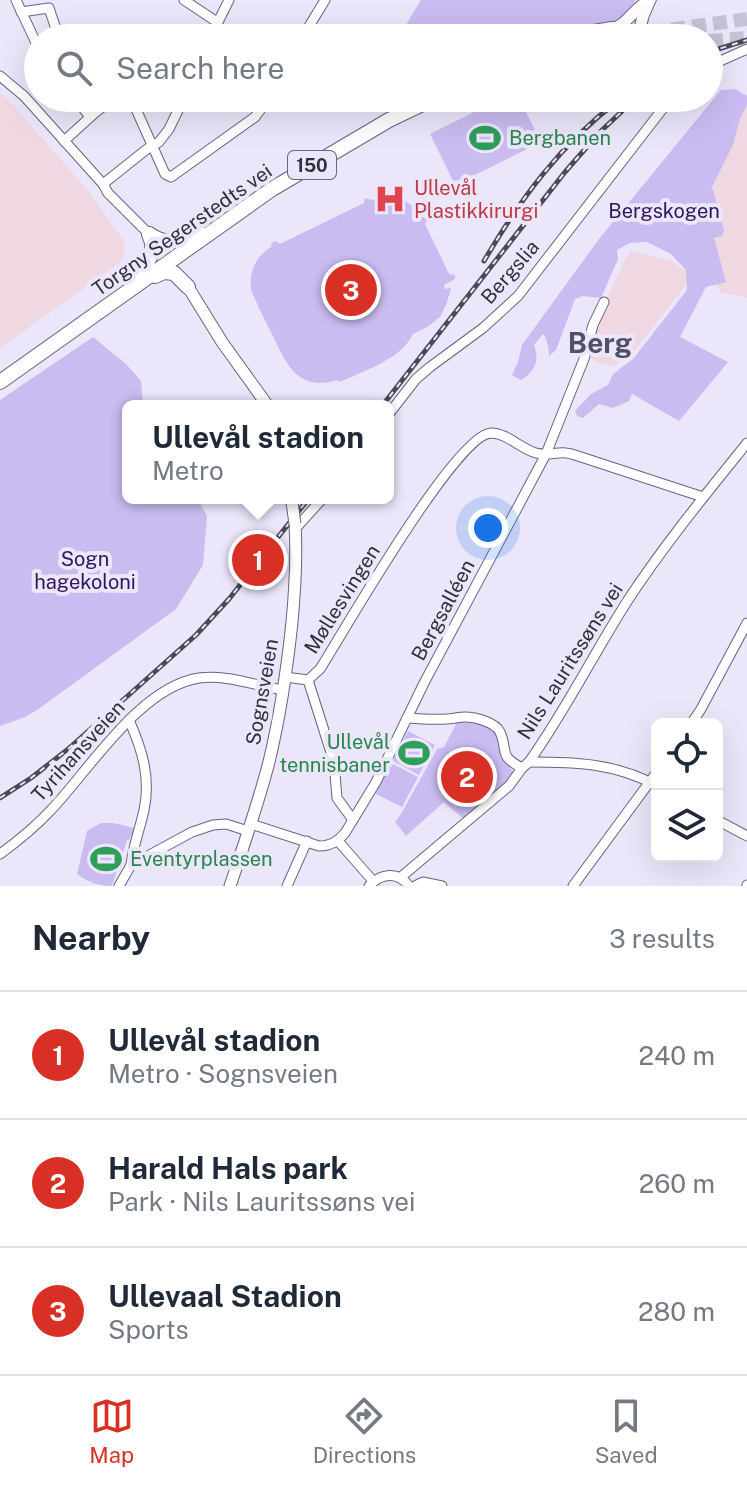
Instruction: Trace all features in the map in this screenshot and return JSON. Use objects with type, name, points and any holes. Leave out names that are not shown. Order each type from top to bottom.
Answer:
[{"type":"highway","name":"Torgny Segerstedts vei","points":[[0,382],[200,234],[404,112]]},
{"type":"highway","points":[[149,234],[169,243],[200,234]]},
{"type":"highway","points":[[134,282],[152,255],[153,245],[149,234]]},
{"type":"highway","points":[[188,287],[184,264],[200,234]]},
{"type":"highway","points":[[134,282],[164,272],[174,273],[188,287]]},
{"type":"highway","name":"Torgny Segerstedts vei","points":[[0,372],[134,282]]},
{"type":"main road","points":[[620,24],[650,0],[642,24]]},
{"type":"main road","points":[[188,287],[258,400]]},
{"type":"main road","points":[[235,361],[264,400]]},
{"type":"main road","name":"Sognsveien","points":[[230,886],[268,765],[283,690],[294,600],[292,504]]},
{"type":"street","points":[[16,0],[27,24]]},
{"type":"street","points":[[184,0],[217,22],[229,0]]},
{"type":"street","points":[[310,24],[325,0]]},
{"type":"street","points":[[21,12],[49,8],[54,24]]},
{"type":"street","points":[[723,60],[747,49]]},
{"type":"street","points":[[0,76],[24,97]]},
{"type":"street","points":[[38,112],[149,234]]},
{"type":"street","points":[[64,141],[96,112]]},
{"type":"street","points":[[137,112],[165,174],[171,177],[259,112]]},
{"type":"street","points":[[104,185],[159,142],[177,112]]},
{"type":"street","name":"Bergslia","points":[[394,407],[416,379],[483,328],[518,296],[660,112]]},
{"type":"street","name":"Bergsalléen","points":[[338,841],[376,782],[424,683],[546,454],[604,302]]},
{"type":"street","name":"Møllesvingen","points":[[285,677],[308,680],[320,669],[436,485],[484,435],[491,433],[501,436],[536,453],[578,456],[703,497]]},
{"type":"street","name":"Nils Lauritssøns vei","points":[[401,877],[509,786],[652,564],[747,443]]},
{"type":"street","points":[[295,526],[317,504]]},
{"type":"street","points":[[695,718],[747,623]]},
{"type":"street","name":"Tyrihansveien","points":[[0,854],[50,811],[129,720],[152,699],[177,684],[199,678],[231,679],[283,690]]},
{"type":"street","points":[[308,680],[334,762],[337,798],[353,820]]},
{"type":"street","points":[[407,718],[466,717],[481,720],[495,726],[500,732],[508,760],[525,765],[561,761],[595,764],[625,771],[651,783]]},
{"type":"street","points":[[119,886],[131,865],[147,786],[144,757],[129,720]]},
{"type":"street","points":[[573,886],[651,787]]},
{"type":"street","points":[[723,823],[747,836]]},
{"type":"street","points":[[131,865],[182,836],[226,824],[326,846],[338,841],[371,884],[388,875],[401,877],[412,886],[423,882],[442,886]]},
{"type":"street","points":[[287,886],[307,841]]},
{"type":"shaded area","points":[[0,94],[9,100],[89,192],[124,241],[125,253],[119,263],[0,348]]},
{"type":"shaded area","points":[[747,105],[747,298],[720,292],[707,266],[709,193],[733,145]]},
{"type":"shaded area","points":[[630,250],[673,262],[693,276],[632,354],[614,366],[605,365],[594,361],[591,356],[592,337]]},
{"type":"green space","points":[[421,0],[636,0],[623,18],[612,24],[406,24]]},
{"type":"green space","name":"Bergskogen","points":[[735,89],[747,96],[747,105],[733,145],[711,189],[724,231],[722,236],[714,238],[726,282],[706,287],[680,337],[728,362],[679,421],[632,394],[629,401],[613,408],[599,404],[583,418],[577,416],[575,411],[591,394],[608,385],[613,374],[633,359],[687,290],[686,270],[671,254],[647,242],[630,243],[617,250],[618,259],[601,298],[583,296],[575,299],[556,350],[549,356],[543,334],[534,345],[535,365],[521,380],[512,375],[522,345],[599,239],[703,112],[723,112],[723,90]]},
{"type":"green space","name":"Bergbanen","points":[[474,112],[526,112],[541,142],[455,185],[430,134]]},
{"type":"green space","points":[[388,196],[403,200],[422,217],[428,218],[425,224],[449,274],[455,275],[455,279],[444,285],[445,289],[451,289],[446,305],[440,317],[413,334],[408,343],[381,363],[340,382],[304,379],[289,366],[256,301],[251,289],[255,264],[275,241],[280,244],[364,203],[365,198],[372,200]]},
{"type":"green space","name":"Sogn hagekoloni","points":[[93,337],[141,381],[143,400],[122,400],[122,504],[200,504],[207,516],[203,565],[176,609],[37,710],[0,726],[0,400]]},
{"type":"green space","points":[[457,722],[481,723],[495,731],[502,757],[514,773],[465,820],[444,802],[406,836],[395,822],[437,749],[444,747]]},
{"type":"green space","name":"Ullevål tennisbaner","points":[[408,731],[435,745],[419,775],[393,761]]},
{"type":"green space","points":[[391,763],[418,777],[402,807],[376,794]]},
{"type":"green space","name":"Eventyrplassen","points":[[101,823],[135,828],[127,840],[112,886],[93,883],[77,874],[87,831]]},
{"type":"tunnel","points":[[711,24],[747,19]]},
{"type":"tunnel","points":[[723,40],[747,38]]},
{"type":"railway","points":[[723,48],[747,40]]},
{"type":"railway","points":[[484,261],[543,174],[578,135],[604,112]]},
{"type":"railway","points":[[387,400],[565,172],[621,112]]},
{"type":"railway","points":[[0,798],[67,750],[196,635],[229,599],[304,504]]},
{"type":"place","name":"Bergbanen","points":[[485,138]]},
{"type":"place","name":"Ullevål Plastikkirurgi","points":[[390,199]]},
{"type":"place","name":"Ullevaal Stadion","points":[[351,290]]},
{"type":"place","name":"Ullevål stadion","points":[[258,560]]},
{"type":"place","name":"Ullevål tennisbaner","points":[[414,753]]},
{"type":"place","name":"Harald Hals park","points":[[467,777]]},
{"type":"place","name":"Eventyrplassen","points":[[106,859]]},
{"type":"district","name":"Berg","points":[[600,342]]}]
